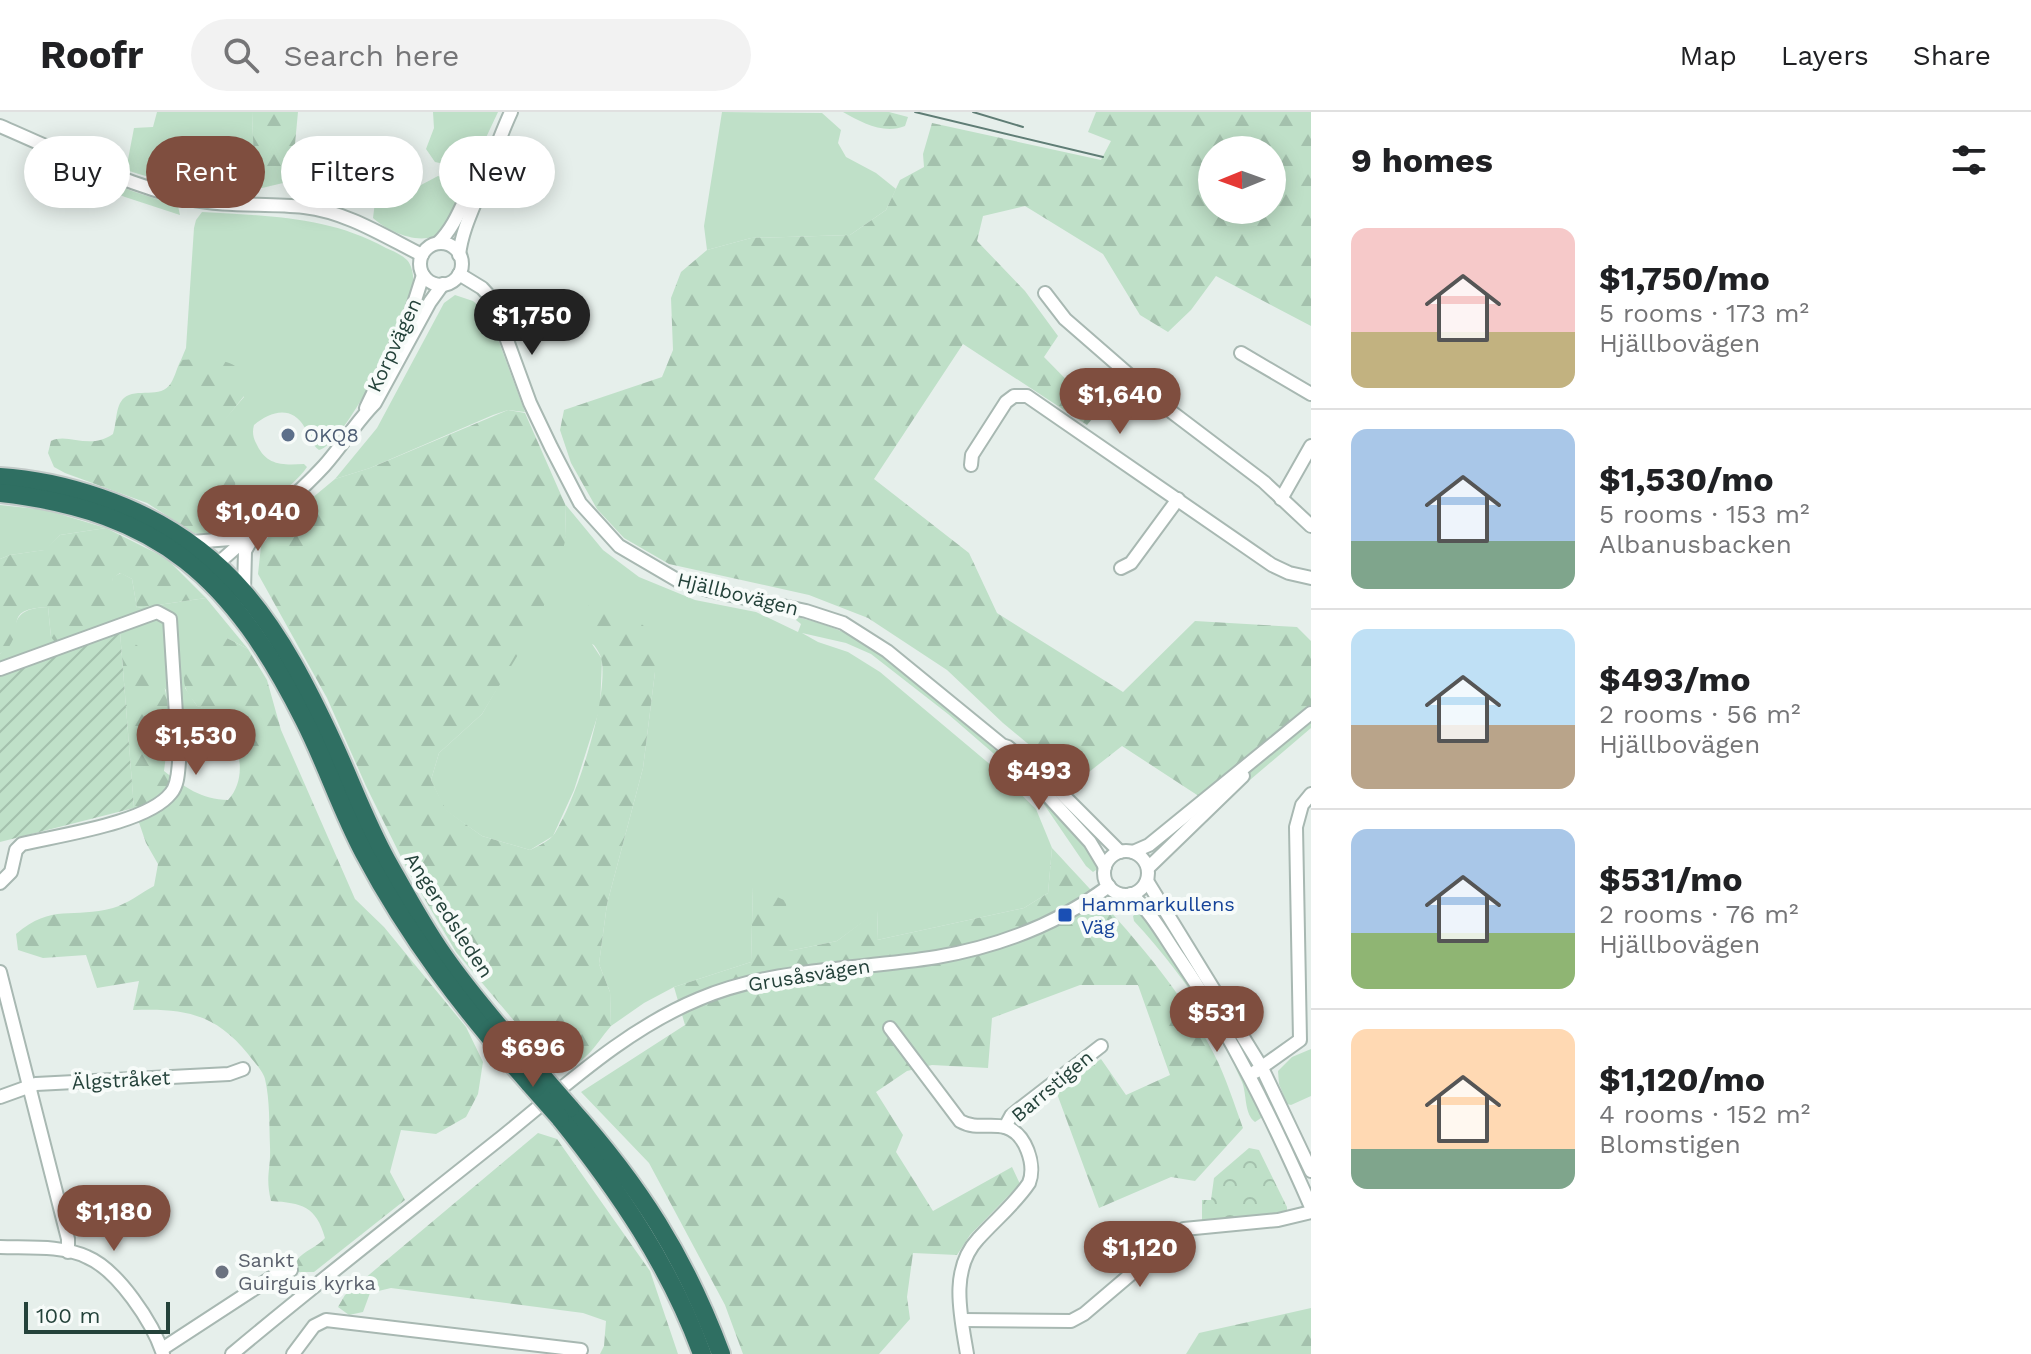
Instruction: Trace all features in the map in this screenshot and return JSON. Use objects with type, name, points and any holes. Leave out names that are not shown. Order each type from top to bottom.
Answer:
[{"type":"highway","points":[[0,477],[63,487],[154,519],[191,542],[211,570]]},
{"type":"highway","points":[[0,493],[57,501],[103,515],[152,535],[211,570]]},
{"type":"highway","name":"Angeredsleden","points":[[211,570],[244,591],[290,657],[335,747],[361,810],[421,921],[536,1081]]},
{"type":"highway","name":"Angeredsleden","points":[[211,570],[266,649],[305,722],[363,851],[415,939],[477,1024],[536,1081],[645,1200],[704,1308],[721,1354]]},
{"type":"highway","name":"Angeredsleden","points":[[565,1113],[663,1266],[702,1354]]},
{"type":"street","points":[[500,136],[511,112]]},
{"type":"street","points":[[0,126],[163,192],[208,202],[322,211],[356,221],[422,255]]},
{"type":"street","points":[[438,243],[451,246],[462,264],[459,274],[443,284],[432,282],[423,275],[420,263],[427,249],[438,243],[453,224],[461,208]]},
{"type":"street","points":[[459,255],[473,208]]},
{"type":"street","name":"Hjällbovägen","points":[[459,274],[482,288],[492,299],[530,403],[551,447],[580,503],[619,546],[656,571],[677,580],[843,623],[887,651],[1008,747],[1126,852]]},
{"type":"street","name":"Korpvägen","points":[[363,415],[368,398],[410,316],[423,275]]},
{"type":"street","name":"Korpvägen","points":[[211,570],[323,468],[375,403],[443,284]]},
{"type":"street","points":[[1045,293],[1065,319],[1311,526]]},
{"type":"street","points":[[1241,353],[1311,394]]},
{"type":"street","points":[[971,465],[972,455],[1006,402],[1014,396],[1027,396],[1272,565],[1311,578]]},
{"type":"street","points":[[1281,499],[1311,446]]},
{"type":"street","points":[[1121,568],[1131,563],[1178,499]]},
{"type":"street","name":"Korpvägen","points":[[191,542],[231,539],[264,522]]},
{"type":"street","name":"Korpvägen","points":[[244,591],[245,551],[264,522]]},
{"type":"street","points":[[0,669],[157,612],[170,619],[179,762],[172,793],[150,811],[22,844],[16,850],[11,872],[0,883]]},
{"type":"street","points":[[1261,756],[1251,760],[1149,845],[1112,856],[1105,867],[1109,886],[1120,894],[1139,891],[1147,875],[1254,767],[1261,756],[1311,713]]},
{"type":"street","name":"Hjällbovägen","points":[[1002,745],[1090,842],[1105,867]]},
{"type":"street","points":[[1249,1075],[1300,1040],[1296,827],[1302,805],[1311,794]]},
{"type":"street","points":[[1126,852],[1143,858],[1147,875],[1262,1068],[1311,1171]]},
{"type":"street","name":"Grusåsvägen","points":[[232,1354],[589,1066],[657,1019],[702,997],[757,981],[937,957],[1009,940],[1065,915],[1109,886]]},
{"type":"street","points":[[962,1320],[1071,1321],[1084,1314],[1184,1229],[1278,1220],[1311,1209],[1277,1129],[1249,1075],[1188,970],[1131,894]]},
{"type":"street","points":[[0,972],[68,1239],[68,1252]]},
{"type":"street","points":[[890,1028],[960,1121],[976,1127],[1005,1127],[1026,1148],[1032,1167],[1031,1178],[1024,1191],[968,1251],[959,1294],[967,1354]]},
{"type":"street","name":"Barrstigen","points":[[1005,1127],[1011,1116],[1101,1046]]},
{"type":"street","name":"Älgstråket","points":[[0,1097],[28,1086],[229,1074],[243,1069]]},
{"type":"street","points":[[0,1247],[68,1252],[88,1257],[107,1270],[136,1303],[163,1351],[280,1272],[291,1270]]},
{"type":"street","points":[[293,1354],[319,1322],[342,1321],[581,1350]]},
{"type":"green space","points":[[157,112],[252,112],[253,136],[146,136],[146,176],[130,171],[134,128],[153,127]]},
{"type":"green space","points":[[252,112],[298,112],[296,136],[281,136],[281,183],[265,187],[265,136],[253,136]]},
{"type":"green space","points":[[433,112],[498,112],[487,136],[439,136],[439,163],[426,149],[434,128]]},
{"type":"green space","points":[[722,112],[822,113],[841,130],[838,143],[846,157],[876,173],[896,189],[886,210],[850,235],[751,238],[707,250],[704,226]]},
{"type":"green space","points":[[843,112],[889,112],[908,117],[905,126],[889,129],[873,126]]},
{"type":"green space","points":[[1096,112],[1311,112],[1311,326],[1216,276],[1191,310],[1168,332],[1140,315],[1103,254],[1025,206],[983,216],[977,241],[1025,291],[1058,336],[1044,357],[1098,412],[1087,425],[963,344],[874,479],[969,553],[997,613],[1123,692],[1195,621],[1297,627],[1311,641],[1311,728],[1217,808],[1122,746],[1075,783],[1003,723],[947,670],[868,618],[809,595],[669,564],[624,538],[597,509],[571,463],[560,430],[564,410],[662,377],[673,350],[671,298],[681,272],[707,250],[751,238],[850,235],[886,210],[900,180],[924,167],[923,154],[932,123],[1101,160],[1111,141],[1088,132]]},
{"type":"green space","points":[[439,176],[439,208],[455,208],[443,230],[436,236],[407,236],[373,218],[374,208],[423,208],[423,184]]},
{"type":"green space","points":[[130,190],[146,196],[146,204],[130,199]]},
{"type":"green space","points":[[159,208],[178,208],[180,215]]},
{"type":"green space","points":[[202,212],[296,220],[342,229],[403,256],[410,264],[413,275],[411,297],[396,336],[356,408],[329,444],[319,450],[300,421],[288,413],[267,416],[254,425],[255,440],[261,452],[271,461],[304,464],[307,467],[269,503],[244,521],[225,529],[230,521],[224,420],[244,397],[219,361],[181,360],[186,348],[194,228]]},
{"type":"green space","points":[[455,295],[473,301],[489,315],[525,412],[508,410],[493,415],[370,468],[335,479],[377,428],[444,303]]},
{"type":"green space","points":[[181,360],[225,362],[240,370],[244,381],[244,396],[225,420],[238,436],[234,505],[230,521],[218,533],[207,535],[194,533],[147,503],[65,473],[54,467],[48,453],[51,441],[64,438],[96,441],[113,434],[121,401],[135,393],[167,388]]},
{"type":"green space","points":[[508,410],[525,413],[565,504],[566,536],[559,569],[536,625],[482,714],[439,753],[431,780],[446,810],[482,836],[530,850],[550,838],[564,817],[581,774],[600,701],[602,662],[585,629],[587,609],[596,597],[627,613],[654,635],[655,672],[643,768],[607,904],[599,964],[610,992],[611,1026],[586,1056],[563,1067],[553,1067],[456,952],[408,871],[327,698],[258,574],[261,546],[276,528],[335,479],[370,468]]},
{"type":"green space","points":[[565,504],[603,550],[639,577],[695,600],[756,612],[798,632],[801,624],[797,617],[822,624],[845,633],[875,651],[969,727],[1040,793],[1081,842],[1099,868],[1098,876],[1096,870],[1093,872],[1086,866],[1043,803],[1008,766],[948,714],[871,654],[846,643],[802,633],[848,652],[880,672],[992,766],[1036,809],[1052,848],[1048,893],[1024,908],[877,940],[878,911],[837,941],[789,951],[753,887],[751,962],[674,987],[611,1026],[610,992],[599,964],[607,904],[643,768],[655,672],[592,644],[602,659],[600,708],[574,790],[553,836],[530,850],[482,836],[445,810],[431,780],[439,753],[482,714],[507,671],[566,536]]},
{"type":"green space","points":[[0,505],[46,510],[106,528],[60,535],[45,550],[0,559]]},
{"type":"green space","points":[[106,528],[166,558],[206,598],[137,608],[132,579],[120,573],[113,578],[107,616],[55,642],[51,637],[48,607],[25,611],[17,619],[10,645],[0,654],[0,559],[44,550],[60,535]]},
{"type":"green space","points":[[121,573],[132,579],[137,608],[206,598],[248,649],[227,638],[185,688],[197,706],[211,710],[227,729],[169,731],[166,690],[120,632],[0,675],[0,654],[12,637],[19,617],[25,612],[48,607],[51,637],[110,589],[113,577]]},
{"type":"green space","points":[[120,632],[149,656],[163,682],[168,711],[164,771],[193,791],[210,798],[228,800],[236,788],[239,760],[236,746],[220,720],[197,706],[190,696],[184,679],[185,670],[202,650],[227,638],[248,649],[267,680],[281,730],[355,899],[384,927],[466,1027],[483,1062],[478,1094],[466,1117],[436,1134],[401,1130],[390,1172],[405,1200],[314,1272],[298,1272],[297,1260],[325,1238],[317,1219],[306,1208],[271,1201],[265,1079],[236,1040],[197,1016],[167,1010],[133,1010],[139,981],[97,988],[86,955],[43,958],[18,950],[16,934],[41,918],[113,908],[154,886],[158,864],[146,843],[134,808]]},
{"type":"green space","points":[[120,632],[134,808],[0,842],[0,675]]},
{"type":"green space","points":[[1052,848],[1140,946],[1180,998],[1218,1063],[1243,1128],[1195,1181],[1171,1177],[1099,1208],[1056,1091],[1101,1059],[1126,1095],[1170,1075],[1138,985],[1080,985],[992,1018],[988,1068],[932,1065],[907,1071],[876,1092],[903,1135],[896,1152],[933,1211],[1012,1167],[1020,1184],[970,1235],[957,1255],[913,1253],[907,1297],[910,1319],[879,1354],[743,1354],[725,1305],[649,1163],[581,1092],[685,1025],[674,987],[751,962],[753,886],[786,901],[789,951],[837,941],[878,910],[877,940],[1024,908],[1048,893]]},
{"type":"green space","points":[[1140,910],[1215,1024],[1264,1116],[1255,1122],[1247,1109],[1242,1082],[1208,1017],[1165,957],[1134,921],[1133,916]]},
{"type":"green space","points":[[1311,1049],[1311,1096],[1287,1104],[1279,1084],[1278,1071],[1292,1057]]},
{"type":"green space","points":[[538,1133],[557,1139],[650,1271],[678,1354],[600,1354],[604,1346],[606,1321],[583,1313],[391,1288],[370,1293],[363,1312],[349,1315],[338,1307],[345,1295]]},
{"type":"green space","points":[[1249,1148],[1259,1150],[1287,1212],[1202,1221],[1202,1200],[1211,1200],[1214,1178]]},
{"type":"green space","points":[[1311,1308],[1311,1354],[1186,1354],[1199,1333]]},
{"type":"tram line","points":[[915,112],[1103,157]]},
{"type":"tram line","points":[[973,112],[1023,127]]},
{"type":"place","name":"OKQ8","points":[[288,435]]},
{"type":"place","name":"Hammarkullens Väg","points":[[1065,915]]},
{"type":"place","name":"Sankt Guirguis kyrka","points":[[222,1272]]}]
